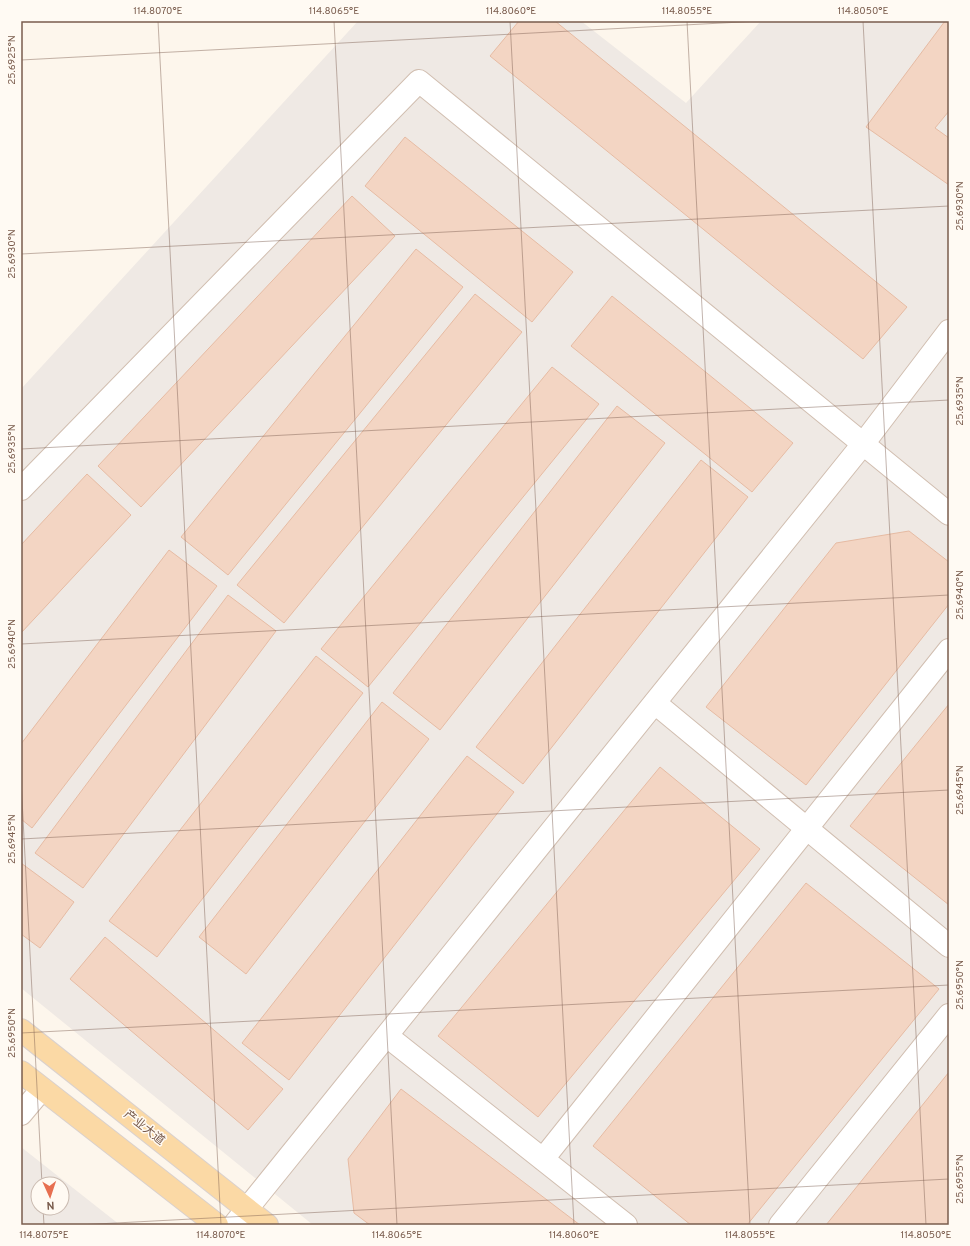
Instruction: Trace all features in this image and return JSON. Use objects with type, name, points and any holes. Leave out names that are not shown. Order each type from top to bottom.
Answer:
[{"type":"main road","name":"产业大道","points":[[21,1030],[241,1217],[267,1225]]},
{"type":"main road","points":[[21,1072],[217,1225]]},
{"type":"street","points":[[21,489],[419,80],[949,514]]},
{"type":"street","points":[[241,1217],[863,444],[949,331]]},
{"type":"street","points":[[543,1159],[949,650]]},
{"type":"street","points":[[655,703],[949,946]]},
{"type":"street","points":[[780,1225],[949,1015]]},
{"type":"street","points":[[387,1036],[626,1225]]},
{"type":"street","points":[[21,1114],[42,1089]]},
{"type":"shaded area","points":[[358,21],[581,21],[686,103],[761,21],[949,21],[949,1225],[313,1225],[21,988],[21,389]]},
{"type":"shaded area","points":[[21,1147],[58,1176],[30,1176],[30,1216],[70,1216],[70,1186],[120,1225],[21,1225]]},
{"type":"building","points":[[519,21],[555,21],[907,307],[863,359],[490,56]]},
{"type":"building","points":[[945,21],[949,21],[949,111],[935,128],[949,138],[949,185],[866,127]]},
{"type":"building","points":[[405,137],[573,272],[532,322],[365,186]]},
{"type":"building","points":[[352,196],[395,236],[141,507],[98,466]]},
{"type":"building","points":[[416,249],[463,287],[228,575],[181,537]]},
{"type":"building","points":[[475,294],[522,332],[284,623],[237,585]]},
{"type":"building","points":[[612,296],[793,443],[752,492],[571,346]]},
{"type":"building","points":[[552,367],[599,404],[368,687],[321,649]]},
{"type":"building","points":[[617,406],[665,443],[440,730],[393,693]]},
{"type":"building","points":[[701,460],[748,497],[523,784],[476,747]]},
{"type":"building","points":[[87,474],[131,515],[21,633],[21,545]]},
{"type":"building","points":[[909,531],[949,562],[949,604],[806,785],[706,707],[836,543]]},
{"type":"building","points":[[169,550],[217,586],[32,828],[21,819],[21,744]]},
{"type":"building","points":[[228,595],[276,631],[83,888],[35,853]]},
{"type":"building","points":[[316,656],[363,693],[157,957],[109,921]]},
{"type":"building","points":[[382,702],[429,739],[246,974],[199,937]]},
{"type":"building","points":[[949,704],[949,905],[850,826]]},
{"type":"building","points":[[467,756],[514,792],[289,1080],[242,1043]]},
{"type":"building","points":[[660,767],[760,849],[538,1117],[438,1036]]},
{"type":"building","points":[[21,863],[74,902],[40,948],[21,934]]},
{"type":"building","points":[[806,883],[939,989],[747,1225],[691,1225],[593,1146]]},
{"type":"building","points":[[105,937],[283,1089],[248,1130],[70,979]]},
{"type":"building","points":[[949,1072],[949,1225],[826,1225]]},
{"type":"building","points":[[401,1089],[580,1225],[370,1225],[354,1213],[348,1159]]}]
